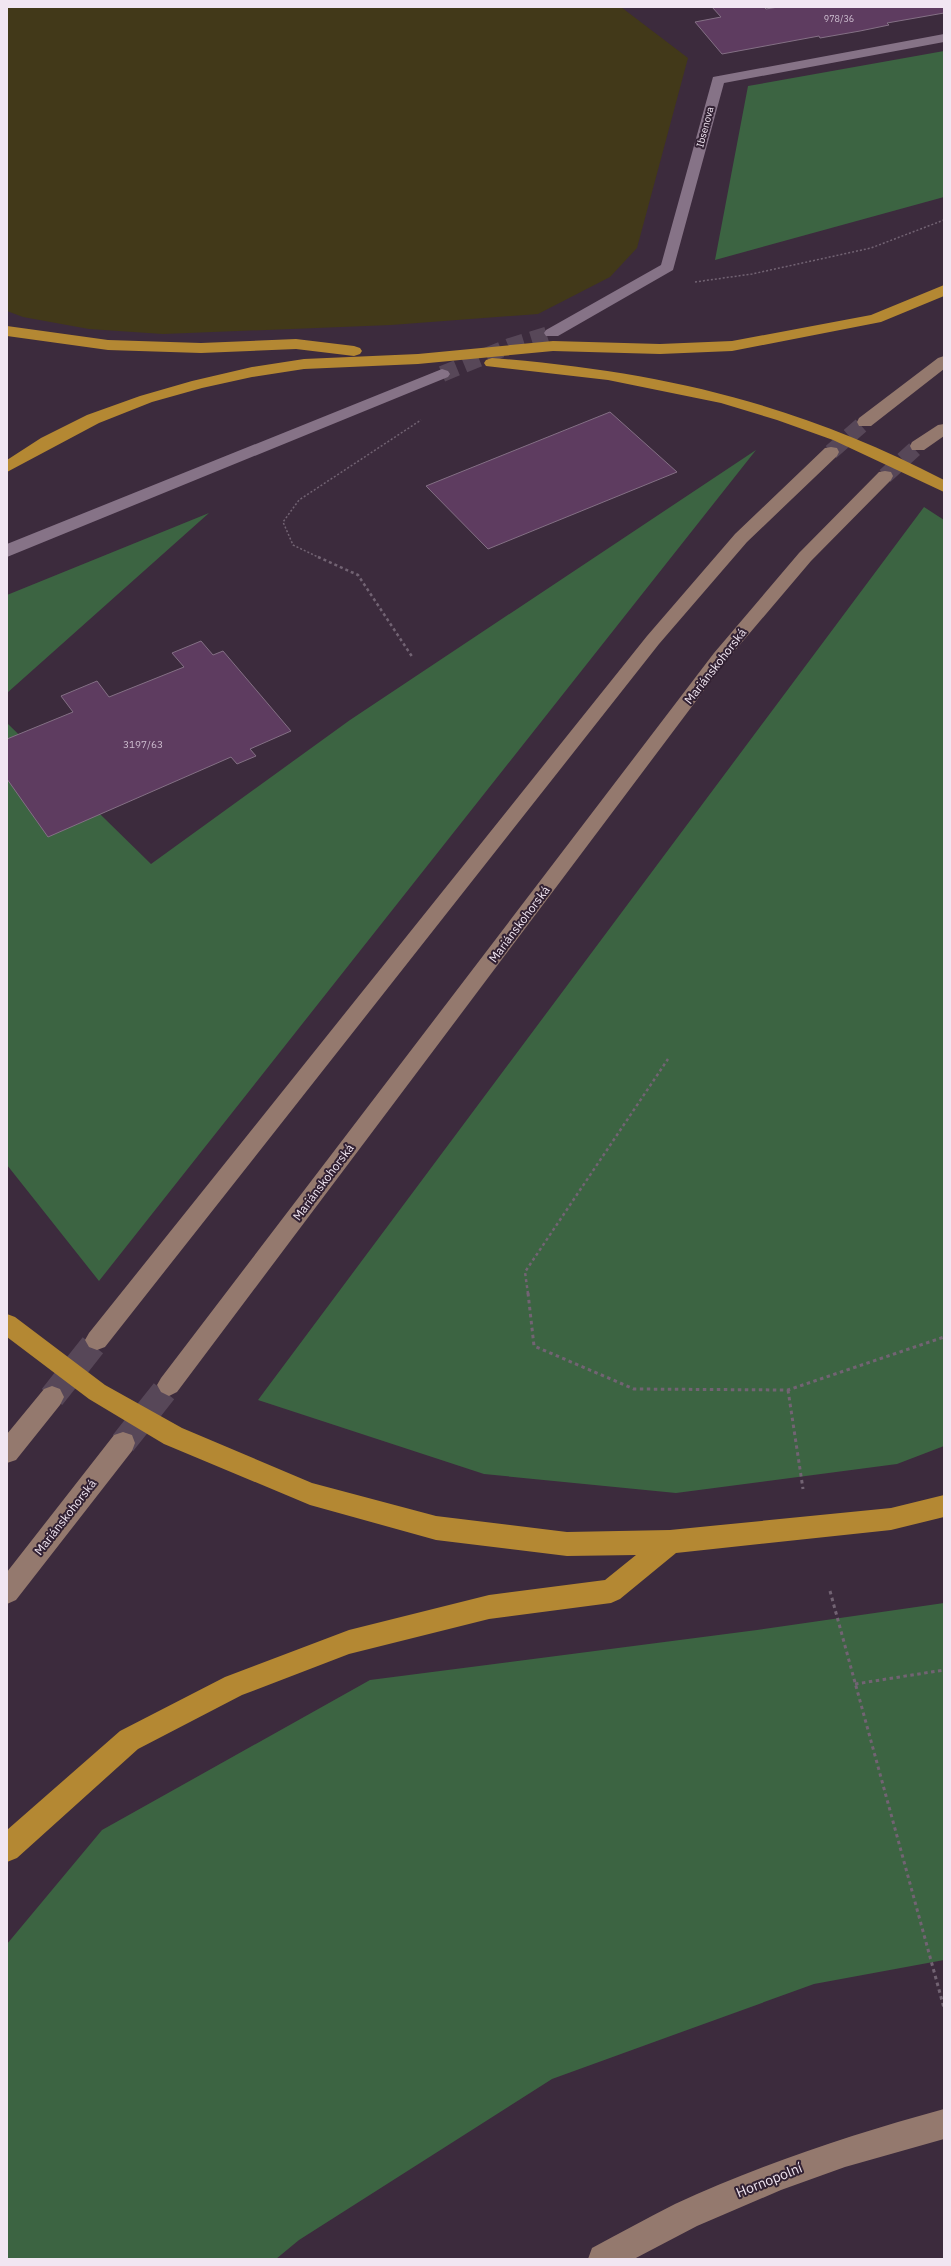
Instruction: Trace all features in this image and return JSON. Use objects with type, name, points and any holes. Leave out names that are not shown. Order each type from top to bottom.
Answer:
[{"type":"highway","points":[[7,467],[46,442],[93,419],[146,400],[198,384],[304,364],[418,359],[553,346],[660,349],[732,346],[875,320],[944,290]]},
{"type":"highway","points":[[7,331],[25,335],[108,345],[201,348],[296,344],[418,359],[530,365],[642,381],[722,399],[839,436],[883,455],[944,487]]},
{"type":"highway","points":[[7,1324],[97,1392],[148,1422],[201,1449],[310,1494],[436,1528],[567,1544],[670,1542],[891,1518],[938,1508]]},
{"type":"highway","points":[[7,1848],[129,1740],[234,1686],[349,1642],[364,1638],[489,1607],[611,1591],[670,1542]]},
{"type":"main road","points":[[865,422],[944,361]]},
{"type":"main road","points":[[918,446],[944,429]]},
{"type":"main road","points":[[97,1340],[653,640],[741,538],[831,452]]},
{"type":"main road","name":"Mariánskohorská","points":[[169,1385],[720,657],[805,557],[885,476]]},
{"type":"main road","points":[[7,1452],[52,1397]]},
{"type":"main road","name":"Mariánskohorská","points":[[7,1592],[123,1443]]},
{"type":"main road","name":"Hornopolní","points":[[603,2259],[686,2215],[776,2176],[870,2143],[944,2124]]},
{"type":"street","name":"Ibsenova","points":[[552,332],[668,267],[718,80],[944,38]]},
{"type":"street","points":[[7,550],[442,374]]},
{"type":"path","points":[[651,277],[696,282],[752,274],[871,248],[944,220]]},
{"type":"path","points":[[413,658],[358,574],[293,545],[284,522],[299,500],[435,411],[414,386]]},
{"type":"path","points":[[668,1059],[525,1272],[534,1346],[634,1389],[788,1390],[944,1337]]},
{"type":"path","points":[[788,1390],[803,1490]]},
{"type":"path","points":[[830,1591],[936,1974],[944,2008]]},
{"type":"path","points":[[855,1684],[944,1670]]},
{"type":"green space","points":[[944,51],[944,197],[715,260],[748,86]]},
{"type":"green space","points":[[756,450],[99,1281],[7,1165],[7,723],[151,864],[350,720]]},
{"type":"green space","points":[[924,507],[944,520],[944,1446],[897,1464],[676,1493],[484,1474],[258,1400]]},
{"type":"green space","points":[[209,513],[7,693],[7,595]]},
{"type":"green space","points":[[944,1603],[944,1960],[814,1984],[552,2079],[299,2240],[276,2259],[7,2259],[7,1944],[102,1830],[370,1680],[757,1630]]},
{"type":"sand","points":[[7,7],[621,7],[688,58],[637,248],[610,277],[538,314],[391,325],[163,334],[89,329],[23,317],[7,311]]},
{"type":"building","points":[[712,7],[764,7],[766,9],[778,7],[944,7],[944,13],[887,23],[889,25],[860,31],[820,38],[819,36],[722,54],[695,22],[721,17]]},
{"type":"building","points":[[610,412],[677,472],[488,549],[426,486]]},
{"type":"building","points":[[201,641],[213,655],[223,651],[291,731],[250,749],[256,756],[237,764],[231,757],[48,837],[7,779],[7,739],[73,712],[61,696],[97,681],[109,697],[184,667],[172,653]]},
{"type":"tunnel","points":[[442,374],[510,346],[552,333]]},
{"type":"tunnel","points":[[831,452],[865,422]]},
{"type":"tunnel","points":[[885,476],[918,446]]},
{"type":"tunnel","points":[[52,1397],[97,1340]]},
{"type":"tunnel","points":[[123,1443],[169,1385]]}]
